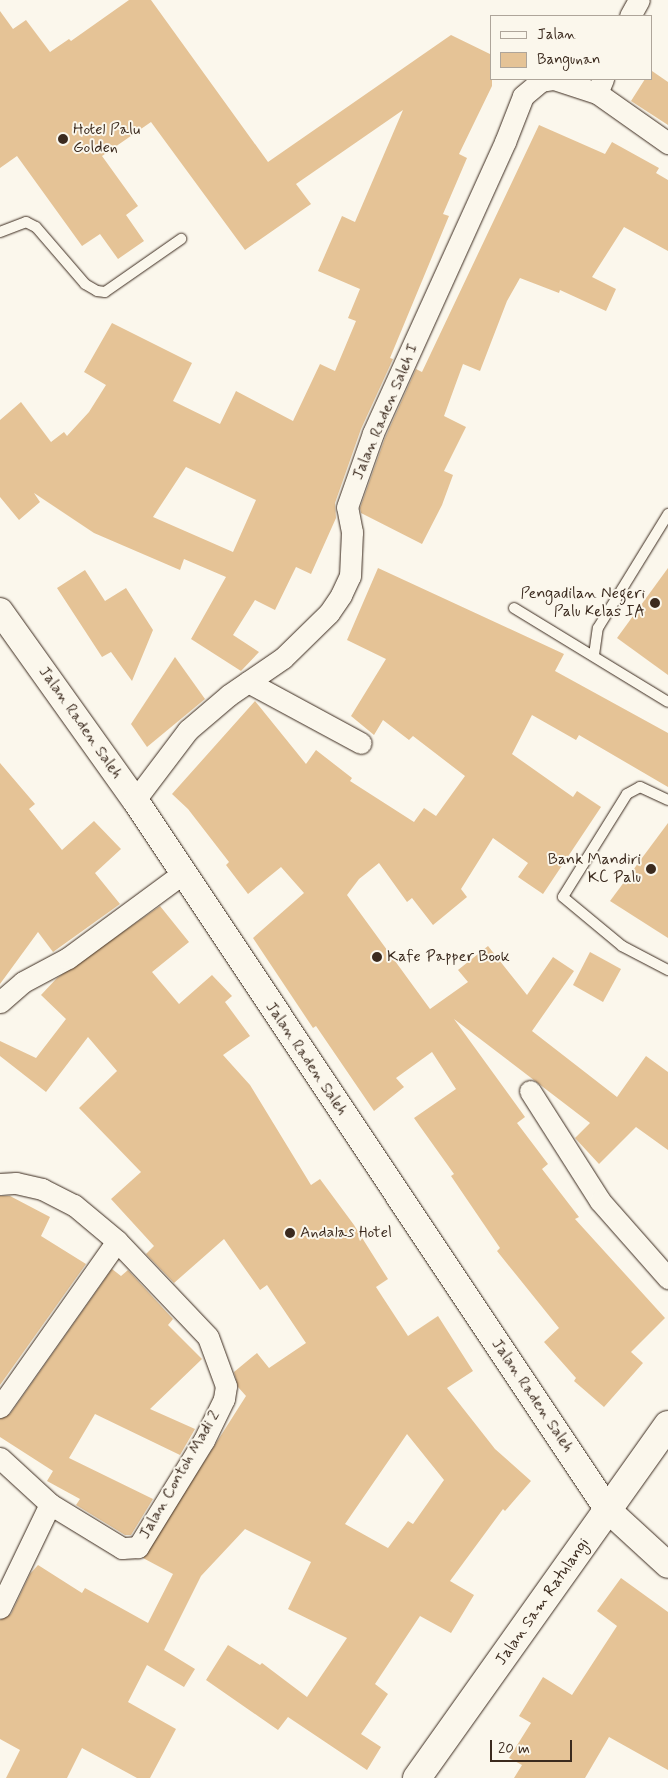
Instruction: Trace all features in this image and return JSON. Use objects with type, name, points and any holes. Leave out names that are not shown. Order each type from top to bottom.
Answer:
[{"type":"highway","name":"Jalan Sam Ratulangi","points":[[417,1778],[668,1425]]},
{"type":"street","points":[[631,15],[639,0]]},
{"type":"street","name":"Jalan Raden Saleh I","points":[[135,800],[188,730],[248,682],[283,658],[329,613],[350,576],[352,532],[347,506],[373,433],[506,142],[523,96],[541,81],[548,80]]},
{"type":"street","name":"Jalan Raden Saleh I","points":[[561,80],[600,86],[668,143]]},
{"type":"street","name":"Jalan Raden Saleh","points":[[1,613],[135,800],[182,874],[608,1510],[668,1565]]},
{"type":"street","points":[[248,682],[360,743]]},
{"type":"street","points":[[0,1002],[23,982],[68,958],[182,874]]},
{"type":"street","points":[[530,1091],[600,1201],[668,1278]]},
{"type":"street","name":"Jalan Contoh Madi 2","points":[[0,1184],[16,1183],[42,1189],[74,1204],[117,1241],[208,1337],[226,1386],[224,1399],[204,1440],[138,1547],[122,1548],[50,1504]]},
{"type":"street","points":[[0,1407],[117,1241]]},
{"type":"street","points":[[0,1458],[50,1504],[0,1608]]},
{"type":"lane","points":[[0,232],[26,222],[36,227],[85,284],[97,291],[105,292],[181,239]]},
{"type":"lane","points":[[594,655],[598,628],[668,514]]},
{"type":"lane","points":[[514,608],[594,655],[668,702]]},
{"type":"lane","points":[[668,800],[640,787],[627,794],[563,897],[622,946],[668,970]]},
{"type":"building","points":[[129,0],[151,0],[268,162],[451,35],[490,54],[490,80],[492,80],[492,86],[459,154],[467,158],[443,214],[449,216],[390,358],[393,359],[361,429],[335,503],[336,518],[311,574],[296,567],[275,610],[255,600],[233,635],[259,652],[241,671],[191,639],[226,577],[184,559],[180,570],[94,533],[34,493],[40,502],[19,520],[0,497],[0,420],[21,402],[51,442],[64,432],[67,436],[89,412],[106,385],[84,372],[112,323],[192,363],[173,401],[220,424],[236,391],[293,421],[320,364],[335,371],[356,321],[348,318],[360,289],[318,271],[342,216],[355,222],[403,110],[296,184],[311,204],[245,250],[151,122],[102,156],[138,206],[126,215],[144,241],[118,259],[100,234],[82,246],[17,156],[0,168],[0,11],[13,29],[26,20],[50,52],[69,39],[71,41]],"holes":[[[186,467],[256,500],[233,552],[153,517]]]},
{"type":"building","points":[[653,72],[668,82],[668,125],[631,101],[644,80],[653,80]]},
{"type":"building","points":[[539,125],[605,154],[612,142],[659,168],[656,173],[668,180],[668,251],[624,227],[592,277],[616,289],[606,311],[560,290],[559,293],[520,278],[507,301],[480,371],[463,364],[444,416],[466,427],[444,471],[453,475],[442,505],[422,544],[361,513],[360,508],[385,438],[416,369],[422,372]]},
{"type":"building","points":[[378,568],[564,654],[555,671],[668,733],[668,787],[579,735],[576,740],[532,715],[512,754],[573,797],[577,791],[601,807],[543,894],[518,877],[528,863],[493,838],[461,889],[467,897],[433,925],[412,898],[407,902],[379,863],[359,879],[347,895],[430,1009],[468,982],[458,970],[488,946],[527,995],[553,957],[574,971],[532,1031],[617,1097],[646,1056],[668,1072],[668,1150],[636,1127],[599,1164],[575,1138],[590,1123],[454,1019],[525,1117],[517,1123],[548,1164],[542,1169],[579,1217],[575,1219],[665,1318],[631,1352],[643,1363],[604,1407],[574,1381],[576,1378],[544,1342],[559,1328],[497,1251],[500,1248],[451,1176],[454,1174],[414,1118],[456,1089],[432,1052],[396,1078],[404,1087],[374,1111],[316,1026],[313,1028],[253,938],[304,893],[281,867],[248,894],[226,865],[229,862],[188,809],[172,794],[255,701],[306,764],[316,750],[352,778],[350,781],[414,822],[424,808],[436,816],[465,776],[413,736],[409,740],[383,720],[374,735],[351,716],[386,659],[347,640]]},
{"type":"building","name":"Pengadilan Negeri Palu Kelas IA","points":[[668,568],[668,675],[617,638]]},
{"type":"building","points":[[85,570],[105,601],[126,588],[153,630],[132,681],[111,652],[102,657],[57,588]]},
{"type":"building","points":[[175,657],[205,699],[147,747],[131,724]]},
{"type":"building","points":[[0,763],[35,804],[29,809],[62,850],[94,821],[121,849],[95,873],[120,904],[53,952],[38,932],[0,984]]},
{"type":"building","name":"Bank Mandiri KC Palu","points":[[668,823],[668,938],[610,901]]},
{"type":"building","points":[[160,906],[189,942],[152,972],[179,1004],[212,975],[232,996],[225,1002],[250,1036],[223,1055],[250,1085],[311,1185],[320,1179],[354,1225],[388,1279],[376,1287],[408,1336],[438,1316],[473,1371],[447,1388],[495,1449],[531,1481],[505,1511],[503,1509],[450,1581],[474,1595],[451,1633],[420,1616],[375,1684],[388,1694],[361,1734],[381,1747],[367,1770],[288,1717],[278,1730],[206,1680],[228,1645],[260,1665],[262,1663],[307,1697],[347,1638],[288,1609],[311,1562],[245,1529],[201,1576],[164,1650],[195,1669],[184,1687],[147,1665],[128,1702],[176,1729],[150,1778],[137,1778],[82,1748],[67,1778],[6,1778],[20,1750],[0,1739],[0,1620],[11,1614],[30,1574],[38,1565],[82,1593],[85,1588],[148,1623],[173,1574],[143,1558],[246,1396],[238,1387],[234,1372],[257,1353],[269,1368],[306,1343],[267,1285],[260,1290],[224,1239],[174,1283],[146,1254],[154,1246],[111,1199],[141,1172],[79,1108],[117,1071],[88,1037],[46,1092],[0,1056],[0,1041],[36,1058],[66,1019],[41,995],[57,978]],"holes":[[[407,1434],[444,1480],[413,1524],[408,1521],[388,1548],[345,1524]]]},
{"type":"building","points":[[590,952],[621,969],[603,1002],[573,985]]},
{"type":"building","points":[[0,1196],[10,1196],[50,1217],[41,1236],[86,1264],[0,1385]]},
{"type":"building","points":[[112,1269],[121,1276],[128,1270],[173,1319],[168,1325],[202,1359],[150,1409],[195,1429],[180,1455],[95,1414],[69,1458],[153,1499],[131,1535],[125,1535],[76,1505],[80,1499],[47,1481],[53,1471],[0,1437],[0,1419],[10,1414]]},
{"type":"building","points":[[621,1578],[668,1612],[668,1770],[609,1737],[585,1778],[514,1778],[522,1765],[509,1758],[531,1723],[519,1716],[543,1677],[572,1695],[617,1626],[597,1611]]},
{"type":"place","name":"Hotel Palu Golden","points":[[63,139]]},
{"type":"place","name":"Pengadilan Negeri Palu Kelas IA","points":[[655,603]]},
{"type":"place","name":"Bank Mandiri KC Palu","points":[[651,869]]},
{"type":"place","name":"Kafe Papper Book","points":[[377,957]]},
{"type":"place","name":"Andalas Hotel","points":[[290,1233]]}]
